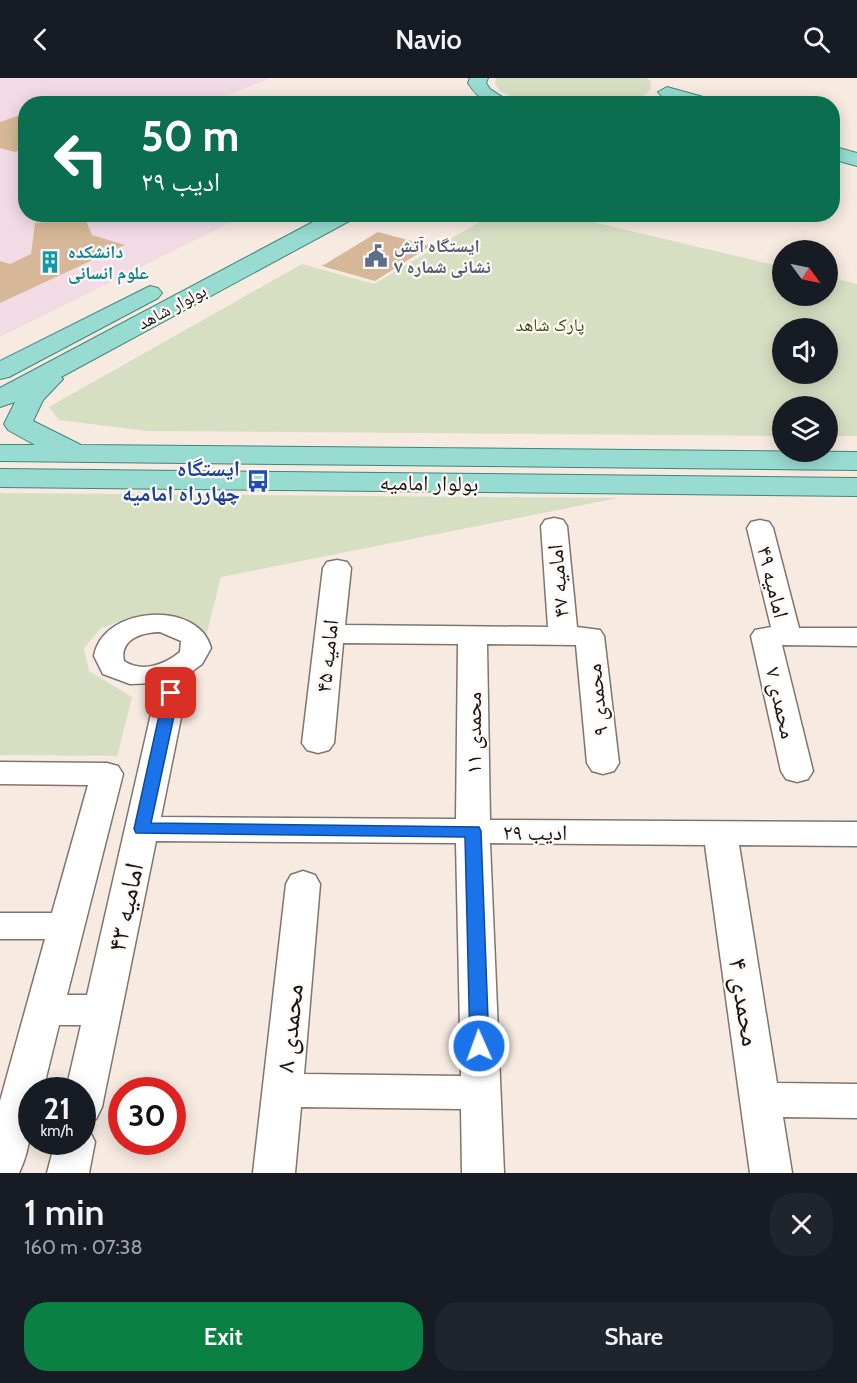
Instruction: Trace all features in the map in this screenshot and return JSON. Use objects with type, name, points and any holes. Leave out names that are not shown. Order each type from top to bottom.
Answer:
[{"type":"main road","points":[[479,78],[477,83],[489,96]]},
{"type":"main road","points":[[666,85],[690,96]]},
{"type":"main road","points":[[840,143],[857,148]]},
{"type":"main road","points":[[840,155],[857,160]]},
{"type":"main road","name":"بولوار شاهد","points":[[3,369],[286,222]]},
{"type":"main road","name":"بولوار شاهد","points":[[0,399],[330,222]]},
{"type":"main road","points":[[69,362],[31,396],[18,424],[48,441],[94,455]]},
{"type":"main road","name":"بولوار امامیه","points":[[0,453],[857,461]]},
{"type":"main road","name":"بولوار امامیه","points":[[0,478],[857,487]]},
{"type":"street","name":"امامیه ۴۷","points":[[554,526],[577,636]]},
{"type":"street","name":"امامیه ۴۹","points":[[760,528],[776,636]]},
{"type":"street","name":"امامیه ۴۵","points":[[318,743],[337,568]]},
{"type":"street","points":[[330,634],[577,636]]},
{"type":"street","name":"محمدی ۱۱","points":[[472,635],[473,831],[483,1173]]},
{"type":"street","name":"محمدی ۹","points":[[577,636],[603,763]]},
{"type":"street","points":[[776,636],[857,637]]},
{"type":"street","name":"محمدی ۷","points":[[776,636],[797,771]]},
{"type":"street","name":"امامیه ۴۳","points":[[88,1077],[176,670]]},
{"type":"street","points":[[0,773],[107,774],[4,1161],[0,1161]]},
{"type":"street","name":"ادیب ۲۹","points":[[142,829],[857,834]]},
{"type":"street","name":"محمدی ۴","points":[[720,832],[771,1173]]},
{"type":"street","name":"محمدی ۸","points":[[274,1173],[303,884]]},
{"type":"street","points":[[0,926],[66,926]]},
{"type":"street","points":[[44,1010],[103,1010]]},
{"type":"street","points":[[283,1090],[481,1093]]},
{"type":"street","points":[[760,1100],[857,1101]]},
{"type":"street","points":[[68,1173],[72,1155]]},
{"type":"shaded area","points":[[0,78],[270,78],[227,96],[18,96],[18,222],[232,222],[0,337]]},
{"type":"green space","points":[[496,78],[647,78],[651,82],[650,90],[643,96],[511,96],[500,91],[495,83]]},
{"type":"green space","name":"پارک شاهد","points":[[479,222],[593,222],[772,264],[772,306],[838,306],[838,279],[857,284],[857,436],[838,436],[838,396],[772,396],[772,436],[147,431],[59,420],[49,407],[302,264],[374,284]]},
{"type":"green space","points":[[0,493],[618,498],[221,577],[206,636],[176,617],[141,615],[101,628],[84,648],[89,671],[132,697],[117,756],[0,755]]},
{"type":"building","points":[[18,116],[18,151],[0,148],[0,122]]},
{"type":"building","name":"دانشکده علوم انسانی","points":[[86,222],[92,235],[125,245],[0,303],[0,261],[10,264],[31,254],[35,223]]},
{"type":"building","name":"ایستگاه آتش نشانی شماره ۷","points":[[378,232],[430,246],[375,281],[322,266]]},
{"type":"place","name":"ایستگاه آتش نشانی شماره ۷","points":[[376,256]]},
{"type":"place","name":"دانشکده علوم انسانی","points":[[50,262]]},
{"type":"place","name":"ایستگاه چهارراه امامیه","points":[[258,481]]},
{"type":"route","points":[[171,693],[142,829],[473,831],[479,1046]]}]
